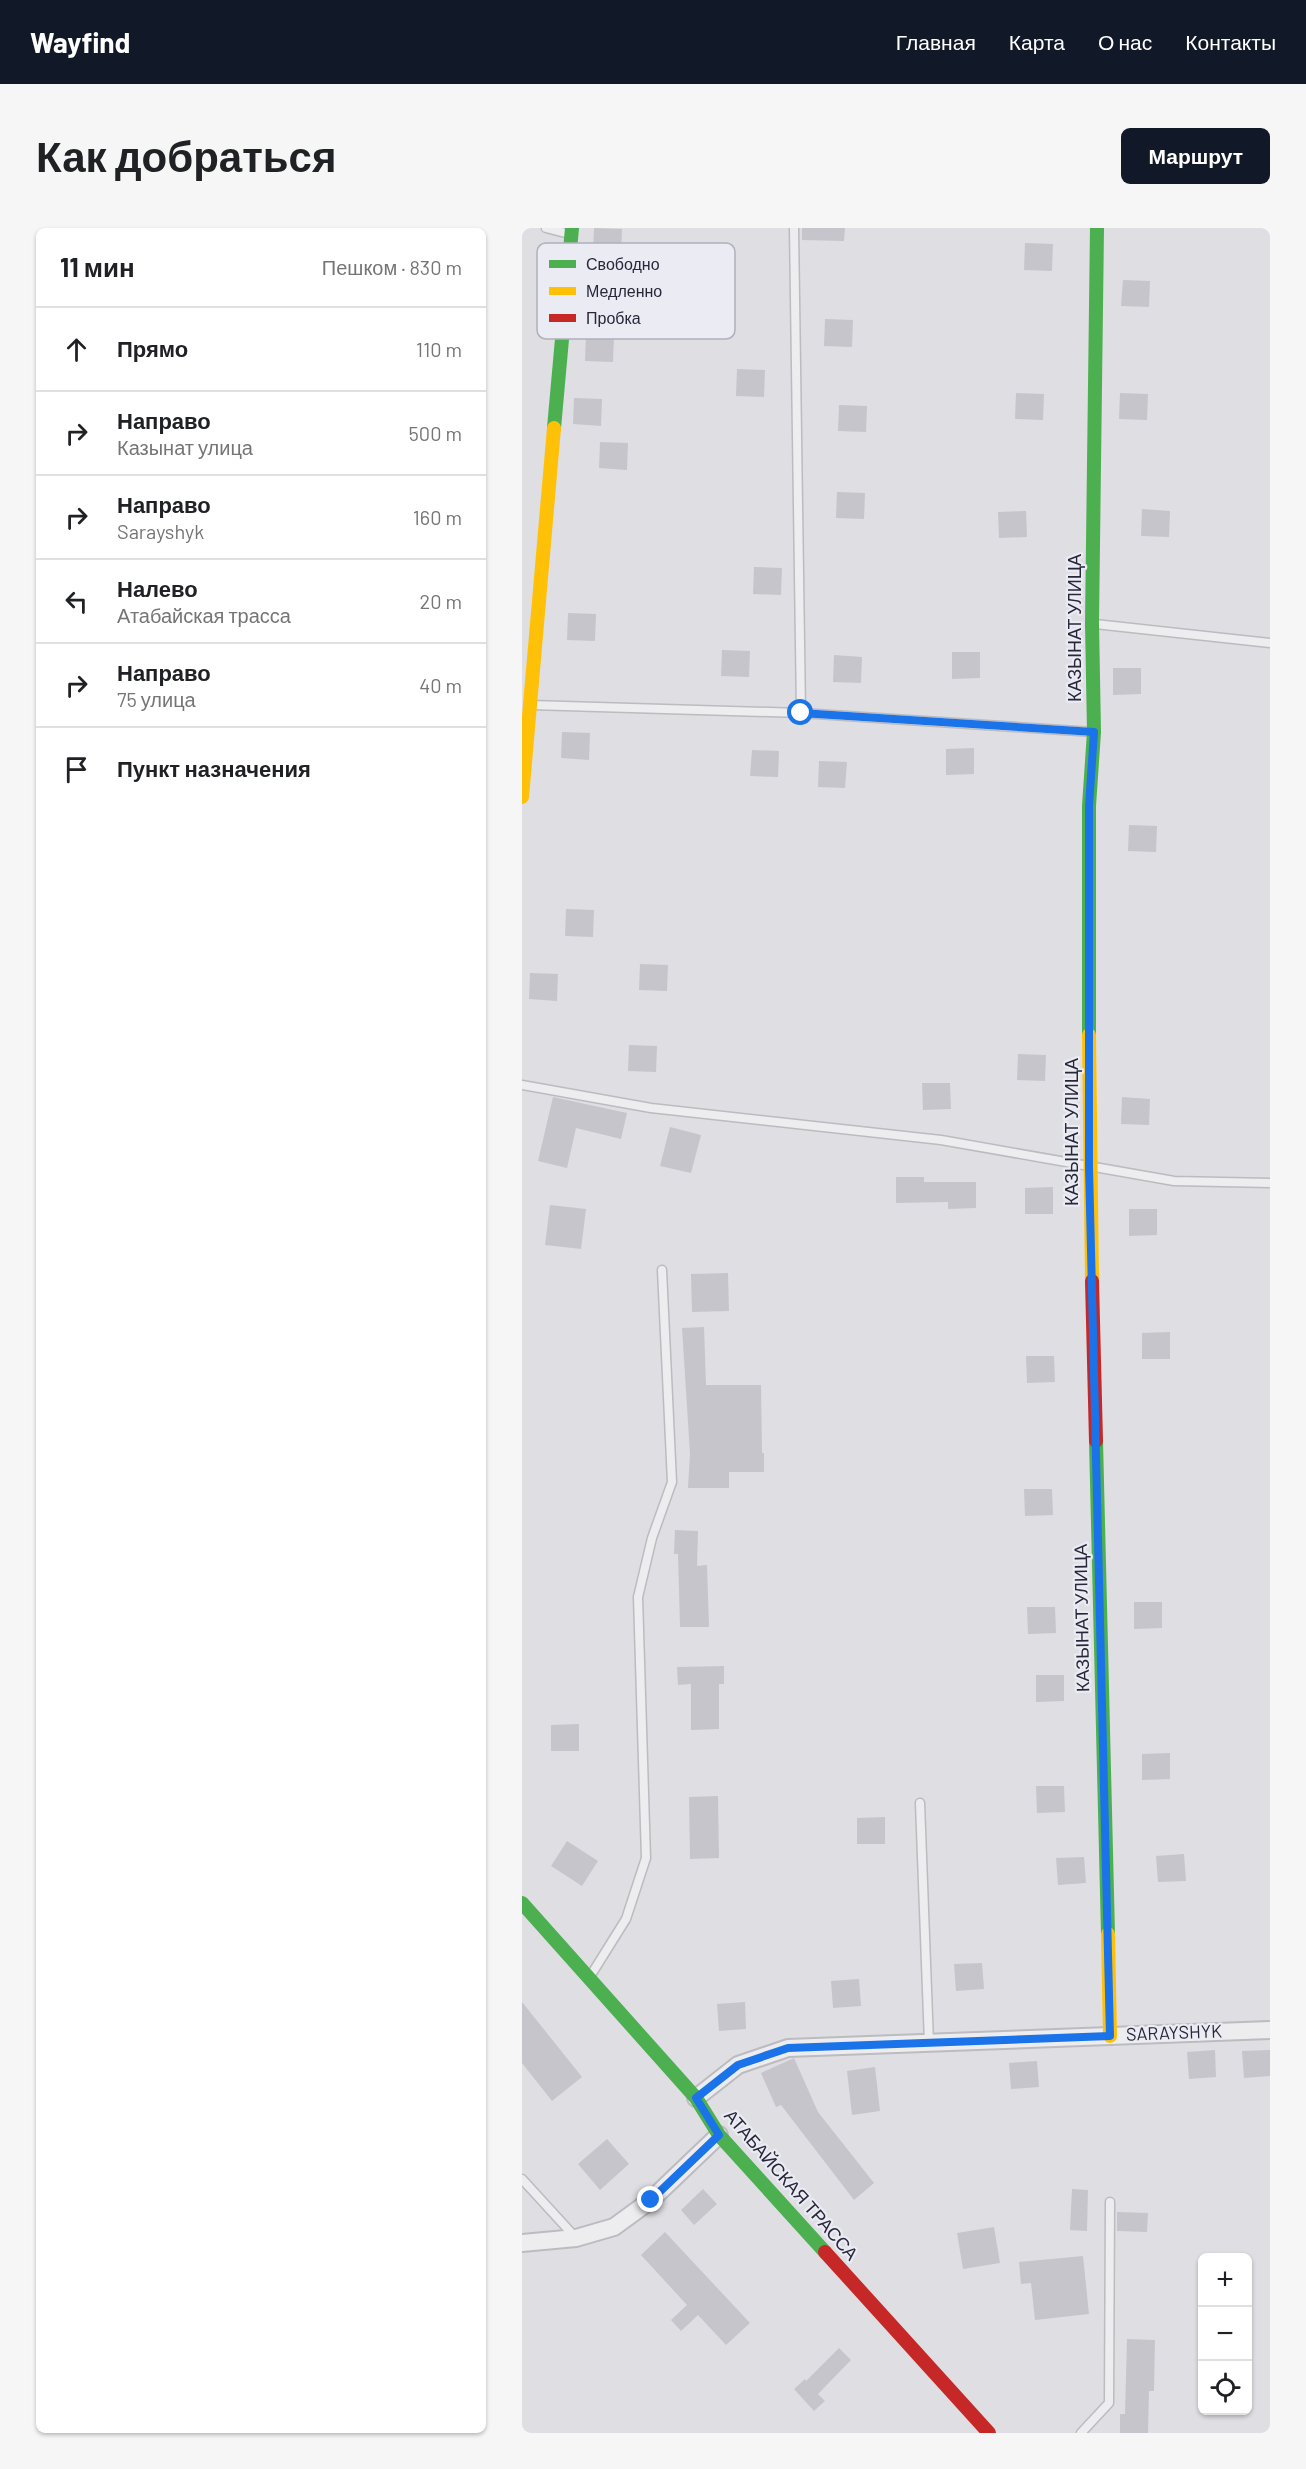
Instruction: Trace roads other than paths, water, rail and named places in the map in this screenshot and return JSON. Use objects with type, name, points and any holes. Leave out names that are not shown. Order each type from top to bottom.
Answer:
[{"type":"street","name":"КАЗЫНАТ УЛИЦА","points":[[1097,228],[1092,623],[1094,732],[1089,806],[1089,1167],[1110,2036]]},
{"type":"street","points":[[522,797],[563,339]]},
{"type":"street","name":"АТАБАЙСКАЯ ТРАССА","points":[[522,1903],[696,2098],[719,2135],[989,2433]]},
{"type":"street","name":"SARAYSHYK","points":[[696,2098],[738,2065],[788,2048],[1270,2030]]},
{"type":"street","points":[[522,2243],[576,2238],[614,2227],[651,2200],[719,2135]]},
{"type":"lane","points":[[546,228],[572,231]]},
{"type":"lane","points":[[794,228],[801,713]]},
{"type":"lane","points":[[1092,623],[1270,643]]},
{"type":"lane","points":[[531,705],[801,713],[1094,732]]},
{"type":"lane","points":[[522,1084],[651,1108],[941,1140],[1174,1181],[1270,1183]]},
{"type":"lane","points":[[589,1978],[626,1918],[646,1858],[638,1597],[652,1538],[672,1482],[662,1270]]},
{"type":"lane","points":[[920,1803],[929,2044]]},
{"type":"lane","points":[[522,2179],[576,2238]]},
{"type":"lane","points":[[1081,2433],[1109,2403],[1110,2202]]}]
